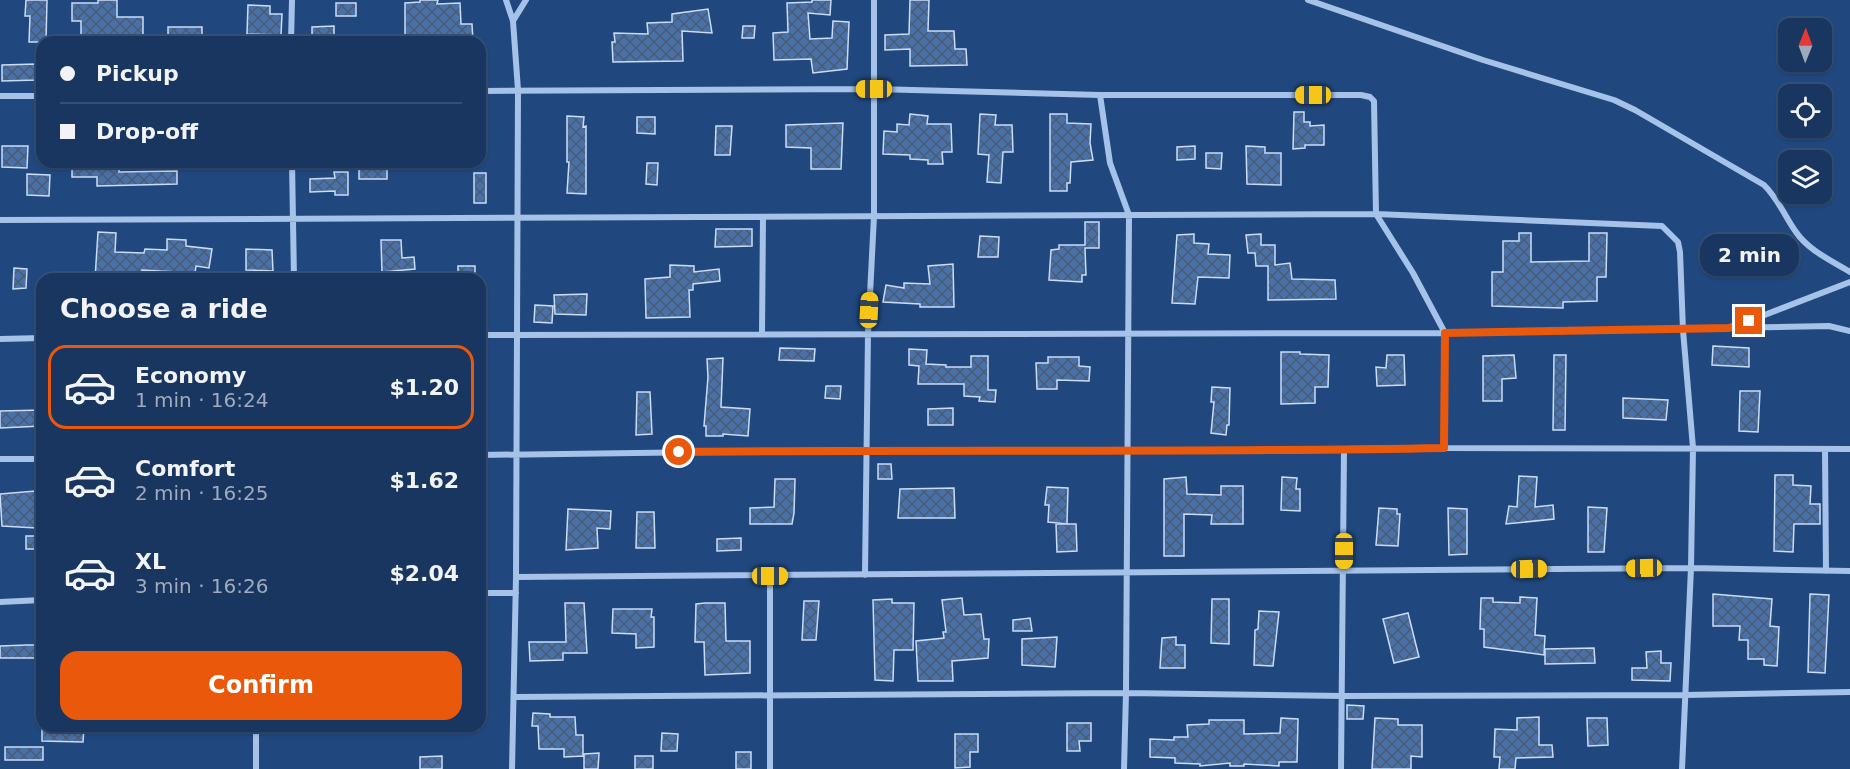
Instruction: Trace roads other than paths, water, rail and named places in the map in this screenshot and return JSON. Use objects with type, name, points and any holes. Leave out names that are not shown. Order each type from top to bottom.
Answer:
[{"type":"street","points":[[291,36],[292,0]]},
{"type":"street","points":[[506,0],[513,21],[518,90],[516,593],[512,769]]},
{"type":"street","points":[[513,21],[526,0]]},
{"type":"street","points":[[865,575],[868,334],[874,216],[874,0]]},
{"type":"street","points":[[1308,0],[1483,60],[1614,100],[1635,110],[1764,185],[1779,202],[1797,234],[1818,252],[1850,272]]},
{"type":"street","points":[[486,91],[874,89],[1100,95],[1361,95],[1370,97],[1374,100],[1376,214],[1413,273],[1445,333],[1444,448]]},
{"type":"street","points":[[1100,95],[1110,163],[1129,215],[1124,769]]},
{"type":"street","points":[[0,96],[36,96]]},
{"type":"street","points":[[292,168],[294,273]]},
{"type":"street","points":[[0,220],[1376,214],[1662,226],[1678,242],[1693,448],[1682,769]]},
{"type":"street","points":[[762,333],[763,217]]},
{"type":"street","points":[[1729,328],[1850,282]]},
{"type":"street","points":[[486,334],[1445,333],[1829,326],[1850,331]]},
{"type":"street","points":[[0,339],[36,338]]},
{"type":"street","points":[[1825,449],[1826,571]]},
{"type":"street","points":[[486,455],[866,450],[1850,449]]},
{"type":"street","points":[[1341,769],[1345,572],[1344,450]]},
{"type":"street","points":[[0,459],[36,459]]},
{"type":"street","points":[[516,577],[1690,568],[1850,572]]},
{"type":"street","points":[[770,576],[770,769]]},
{"type":"street","points":[[486,593],[516,593]]},
{"type":"street","points":[[0,602],[36,600]]},
{"type":"street","points":[[515,698],[1126,693],[1343,696],[1686,695],[1850,692]]},
{"type":"street","points":[[256,732],[256,769]]}]
